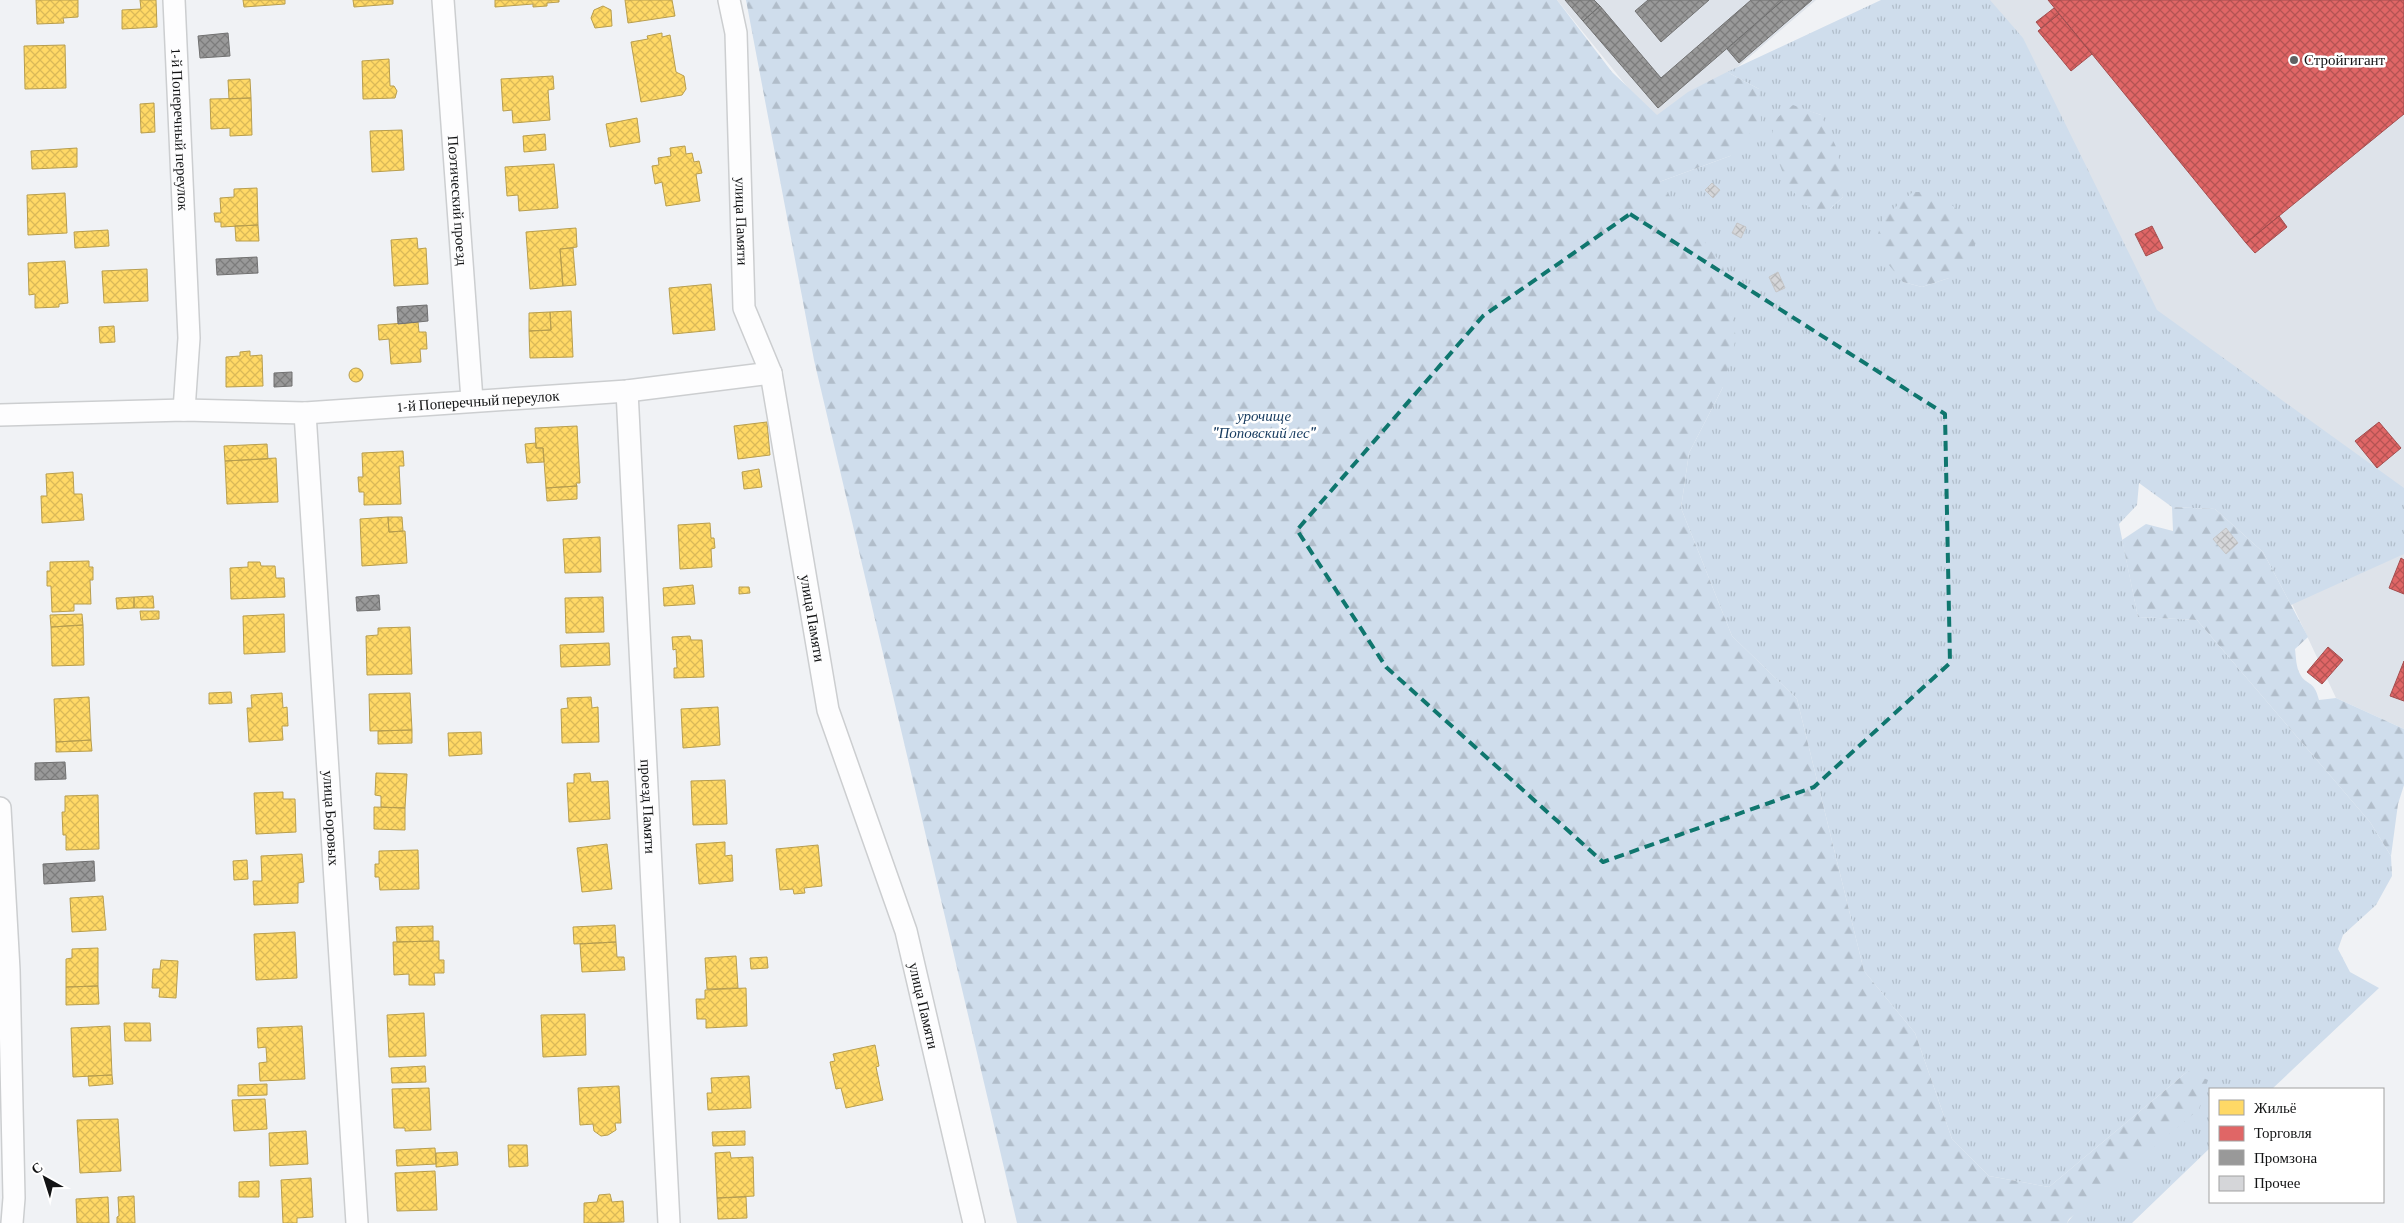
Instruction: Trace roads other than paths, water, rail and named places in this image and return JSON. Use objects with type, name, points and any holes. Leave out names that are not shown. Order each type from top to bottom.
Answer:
[{"type":"street","name":"1-й Поперечный переулок","points":[[174,0],[189,338],[184,410]]},
{"type":"street","name":"Поэтический проезд","points":[[443,0],[472,400]]},
{"type":"street","name":"улица Памяти","points":[[729,0],[736,33],[744,308],[771,374],[828,710],[906,931],[974,1223]]},
{"type":"street","name":"1-й Поперечный переулок","points":[[0,415],[184,410],[305,413],[472,400],[627,391],[771,374]]},
{"type":"street","name":"проезд Памяти","points":[[627,391],[669,1223]]},
{"type":"street","name":"улица Боровых","points":[[305,413],[357,1223]]},
{"type":"street","points":[[0,808],[9,970],[14,1198],[12,1223]]},
{"type":"place","name":"Стройгигант","points":[[2294,60]]},
{"type":"park label","name":"урочище \"Поповский лес\"","points":[[1264,424]]}]
